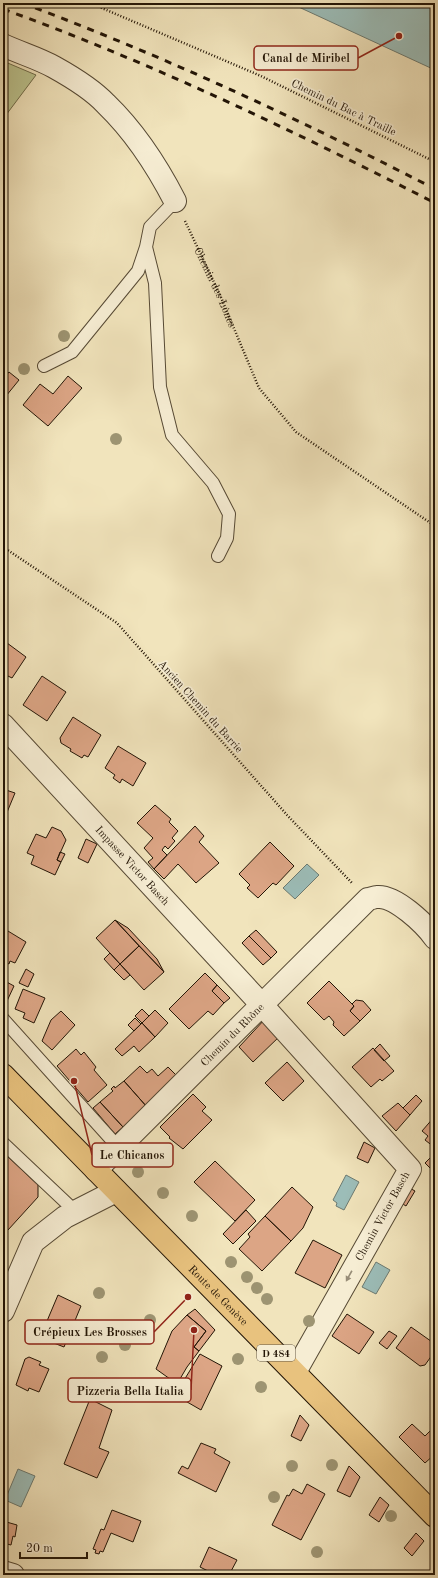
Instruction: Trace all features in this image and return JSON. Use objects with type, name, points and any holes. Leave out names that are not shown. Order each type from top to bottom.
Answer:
[{"type":"main road","name":"Route de Genève","points":[[3,1075],[435,1516]]},
{"type":"street","points":[[3,46],[52,66],[75,80],[106,103],[124,124],[161,174],[175,201]]},
{"type":"street","name":"Impasse Victor Basch","points":[[3,725],[262,1005]]},
{"type":"street","points":[[368,900],[377,896],[393,901],[421,921],[435,938]]},
{"type":"street","name":"Chemin du Rhône","points":[[96,1170],[368,900]]},
{"type":"street","name":"Chemin Victor Basch","points":[[262,1005],[410,1169],[295,1372]]},
{"type":"street","points":[[3,1311],[33,1242],[65,1217],[116,1190]]},
{"type":"street","points":[[3,1572],[13,1575]]},
{"type":"lane","points":[[44,366],[72,352],[138,271],[150,228],[175,201]]},
{"type":"lane","points":[[146,246],[155,283],[160,387],[172,434],[213,483],[229,514],[227,538],[218,556]]},
{"type":"lane","points":[[3,1019],[119,1148]]},
{"type":"lane","points":[[3,1143],[76,1212]]},
{"type":"path","name":"Chemin du Bac à Traille","points":[[90,3],[261,76],[435,162]]},
{"type":"path","name":"Chemin des Lônes","points":[[175,201],[220,295],[259,388],[296,432],[435,526]]},
{"type":"path","name":"Ancien Chemin du Barrie","points":[[3,547],[117,623],[288,815],[368,900]]},
{"type":"green space","points":[[3,61],[36,75],[3,119]]},
{"type":"water","points":[[290,3],[435,3],[435,70]]},
{"type":"water","points":[[307,864],[319,875],[295,899],[283,888]]},
{"type":"water","points":[[346,1175],[359,1182],[344,1210],[336,1206],[337,1203],[333,1200]]},
{"type":"water","points":[[376,1262],[390,1270],[376,1294],[362,1287]]},
{"type":"water","points":[[18,1469],[35,1476],[21,1507],[5,1500]]},
{"type":"building","points":[[9,372],[19,380],[6,396],[3,393],[3,379]]},
{"type":"building","points":[[68,376],[82,388],[48,426],[23,405],[40,384],[53,394]]},
{"type":"building","points":[[3,640],[26,657],[12,678],[8,676],[6,679],[3,677]]},
{"type":"building","points":[[42,676],[66,692],[47,721],[23,705]]},
{"type":"building","points":[[73,717],[101,735],[88,757],[84,755],[82,758],[70,751],[71,749],[61,743],[60,738]]},
{"type":"building","points":[[118,746],[146,763],[133,786],[122,779],[120,783],[113,778],[115,775],[105,768]]},
{"type":"building","points":[[3,789],[15,793],[3,822]]},
{"type":"building","points":[[155,805],[171,819],[169,822],[178,831],[172,838],[175,841],[168,849],[165,846],[162,850],[167,855],[154,869],[148,862],[153,858],[144,848],[153,838],[137,823]]},
{"type":"building","points":[[195,826],[204,836],[199,842],[219,863],[196,883],[178,864],[164,879],[154,869]]},
{"type":"building","points":[[52,827],[61,831],[66,840],[57,860],[61,862],[55,875],[31,864],[34,856],[27,853],[36,834],[46,838]]},
{"type":"building","points":[[86,839],[97,844],[88,863],[78,858]]},
{"type":"building","points":[[270,842],[294,866],[276,885],[273,883],[258,898],[247,888],[250,885],[239,874]]},
{"type":"building","points":[[60,852],[65,854],[61,862],[57,860]]},
{"type":"building","points":[[115,920],[139,946],[120,964],[96,938]]},
{"type":"building","points":[[115,920],[128,928],[157,959],[164,972]]},
{"type":"building","points":[[3,928],[26,942],[15,963],[10,961],[9,964],[3,961]]},
{"type":"building","points":[[256,930],[277,952],[271,958],[249,936]]},
{"type":"building","points":[[249,936],[271,958],[263,965],[242,943]]},
{"type":"building","points":[[139,946],[164,972],[144,990],[120,964]]},
{"type":"building","points":[[110,953],[120,964],[114,970],[104,959]]},
{"type":"building","points":[[120,964],[130,975],[124,980],[114,970]]},
{"type":"building","points":[[26,969],[34,974],[28,987],[19,983]]},
{"type":"building","points":[[205,973],[217,985],[212,991],[224,1003],[213,1015],[208,1011],[189,1029],[169,1009]]},
{"type":"building","points":[[3,980],[14,986],[7,1001],[3,999]]},
{"type":"building","points":[[329,981],[354,1006],[350,1011],[360,1021],[344,1036],[333,1025],[334,1022],[329,1016],[324,1020],[307,1003]]},
{"type":"building","points":[[217,985],[230,998],[224,1003],[212,991]]},
{"type":"building","points":[[23,989],[45,998],[34,1023],[23,1018],[25,1013],[15,1009]]},
{"type":"building","points":[[356,1000],[363,1001],[371,1010],[360,1021],[350,1011],[354,1006],[352,1004]]},
{"type":"building","points":[[142,1009],[149,1016],[142,1023],[135,1016]]},
{"type":"building","points":[[155,1010],[168,1023],[155,1037],[142,1023]]},
{"type":"building","points":[[61,1011],[75,1025],[52,1050],[42,1041],[51,1020]]},
{"type":"building","points":[[135,1018],[141,1024],[134,1031],[128,1025]]},
{"type":"building","points":[[265,1019],[281,1035],[253,1062],[239,1047]]},
{"type":"building","points":[[142,1023],[155,1037],[139,1052],[134,1046],[122,1056],[115,1049]]},
{"type":"building","points":[[380,1044],[390,1056],[384,1061],[374,1050]]},
{"type":"building","points":[[373,1048],[394,1071],[382,1081],[380,1079],[371,1087],[352,1067]]},
{"type":"building","points":[[76,1049],[81,1055],[84,1052],[96,1067],[94,1070],[107,1085],[88,1102],[57,1066]]},
{"type":"building","points":[[287,1062],[304,1081],[283,1101],[265,1083]]},
{"type":"building","points":[[140,1066],[147,1073],[152,1069],[158,1076],[168,1067],[177,1076],[147,1107],[124,1081]]},
{"type":"building","points":[[124,1081],[147,1107],[123,1127],[100,1102],[113,1091],[111,1089],[114,1086],[115,1088]]},
{"type":"building","points":[[193,1094],[206,1107],[202,1111],[212,1120],[183,1149],[169,1138],[170,1137],[160,1127]]},
{"type":"building","points":[[416,1095],[422,1101],[410,1115],[403,1108]]},
{"type":"building","points":[[100,1102],[123,1127],[115,1134],[93,1108]]},
{"type":"building","points":[[398,1103],[410,1115],[396,1131],[382,1116]]},
{"type":"building","points":[[435,1116],[434,1147],[425,1140],[428,1136],[422,1131]]},
{"type":"building","points":[[364,1142],[375,1148],[368,1163],[357,1158]]},
{"type":"building","points":[[435,1153],[435,1173],[425,1163]]},
{"type":"building","points":[[5,1154],[38,1185],[38,1197],[8,1230],[3,1225],[3,1157]]},
{"type":"building","points":[[215,1161],[255,1200],[235,1221],[194,1182]]},
{"type":"building","points":[[406,1186],[415,1191],[406,1206],[398,1201]]},
{"type":"building","points":[[292,1187],[313,1207],[303,1228],[291,1241],[265,1216]]},
{"type":"building","points":[[246,1210],[256,1221],[233,1244],[223,1234]]},
{"type":"building","points":[[265,1216],[291,1241],[262,1271],[239,1249],[250,1237],[248,1234]]},
{"type":"building","points":[[313,1240],[342,1255],[325,1288],[295,1273]]},
{"type":"building","points":[[58,1295],[81,1306],[64,1347],[41,1338]]},
{"type":"building","points":[[195,1309],[215,1330],[199,1351],[194,1347],[206,1331],[187,1315]]},
{"type":"building","points":[[347,1314],[374,1332],[359,1354],[332,1336]]},
{"type":"building","points":[[187,1315],[206,1331],[194,1347],[199,1351],[177,1384],[156,1369],[172,1331]]},
{"type":"building","points":[[411,1327],[435,1344],[435,1351],[425,1365],[420,1366],[396,1348]]},
{"type":"building","points":[[389,1331],[397,1336],[387,1349],[379,1343]]},
{"type":"building","points":[[200,1354],[222,1366],[201,1410],[175,1395]]},
{"type":"building","points":[[29,1357],[41,1362],[39,1365],[49,1369],[39,1392],[29,1388],[28,1391],[16,1385],[25,1359]]},
{"type":"building","points":[[90,1399],[112,1410],[99,1448],[109,1452],[97,1478],[64,1464]]},
{"type":"building","points":[[300,1415],[309,1425],[301,1441],[291,1436]]},
{"type":"building","points":[[412,1424],[425,1436],[435,1426],[435,1454],[425,1463],[399,1437]]},
{"type":"building","points":[[201,1443],[216,1449],[214,1453],[230,1462],[216,1492],[178,1473],[182,1466],[188,1469]]},
{"type":"building","points":[[349,1466],[360,1477],[350,1497],[337,1491]]},
{"type":"building","points":[[307,1484],[325,1494],[301,1540],[272,1525],[287,1495],[289,1496],[293,1489],[302,1494]]},
{"type":"building","points":[[380,1497],[389,1505],[379,1522],[369,1515]]},
{"type":"building","points":[[112,1510],[141,1521],[133,1542],[111,1533],[103,1552],[100,1551],[99,1554],[95,1553],[96,1550],[93,1549],[101,1529],[104,1530]]},
{"type":"building","points":[[3,1521],[17,1525],[15,1537],[13,1536],[11,1545],[3,1543]]},
{"type":"building","points":[[416,1533],[424,1541],[412,1556],[404,1548]]},
{"type":"building","points":[[209,1547],[237,1560],[229,1575],[216,1575],[200,1567]]},
{"type":"railway","points":[[22,3],[75,23],[232,90],[334,138],[435,189]]},
{"type":"railway","points":[[3,9],[114,52],[222,99],[276,124],[435,203]]},
{"type":"place","name":"Canal de Miribel","points":[[399,36]]},
{"type":"place","name":"Le Chicanos","points":[[74,1081]]},
{"type":"place","name":"Crépieux Les Brosses","points":[[188,1297]]},
{"type":"place","name":"Pizzeria Bella Italia","points":[[194,1330]]}]
